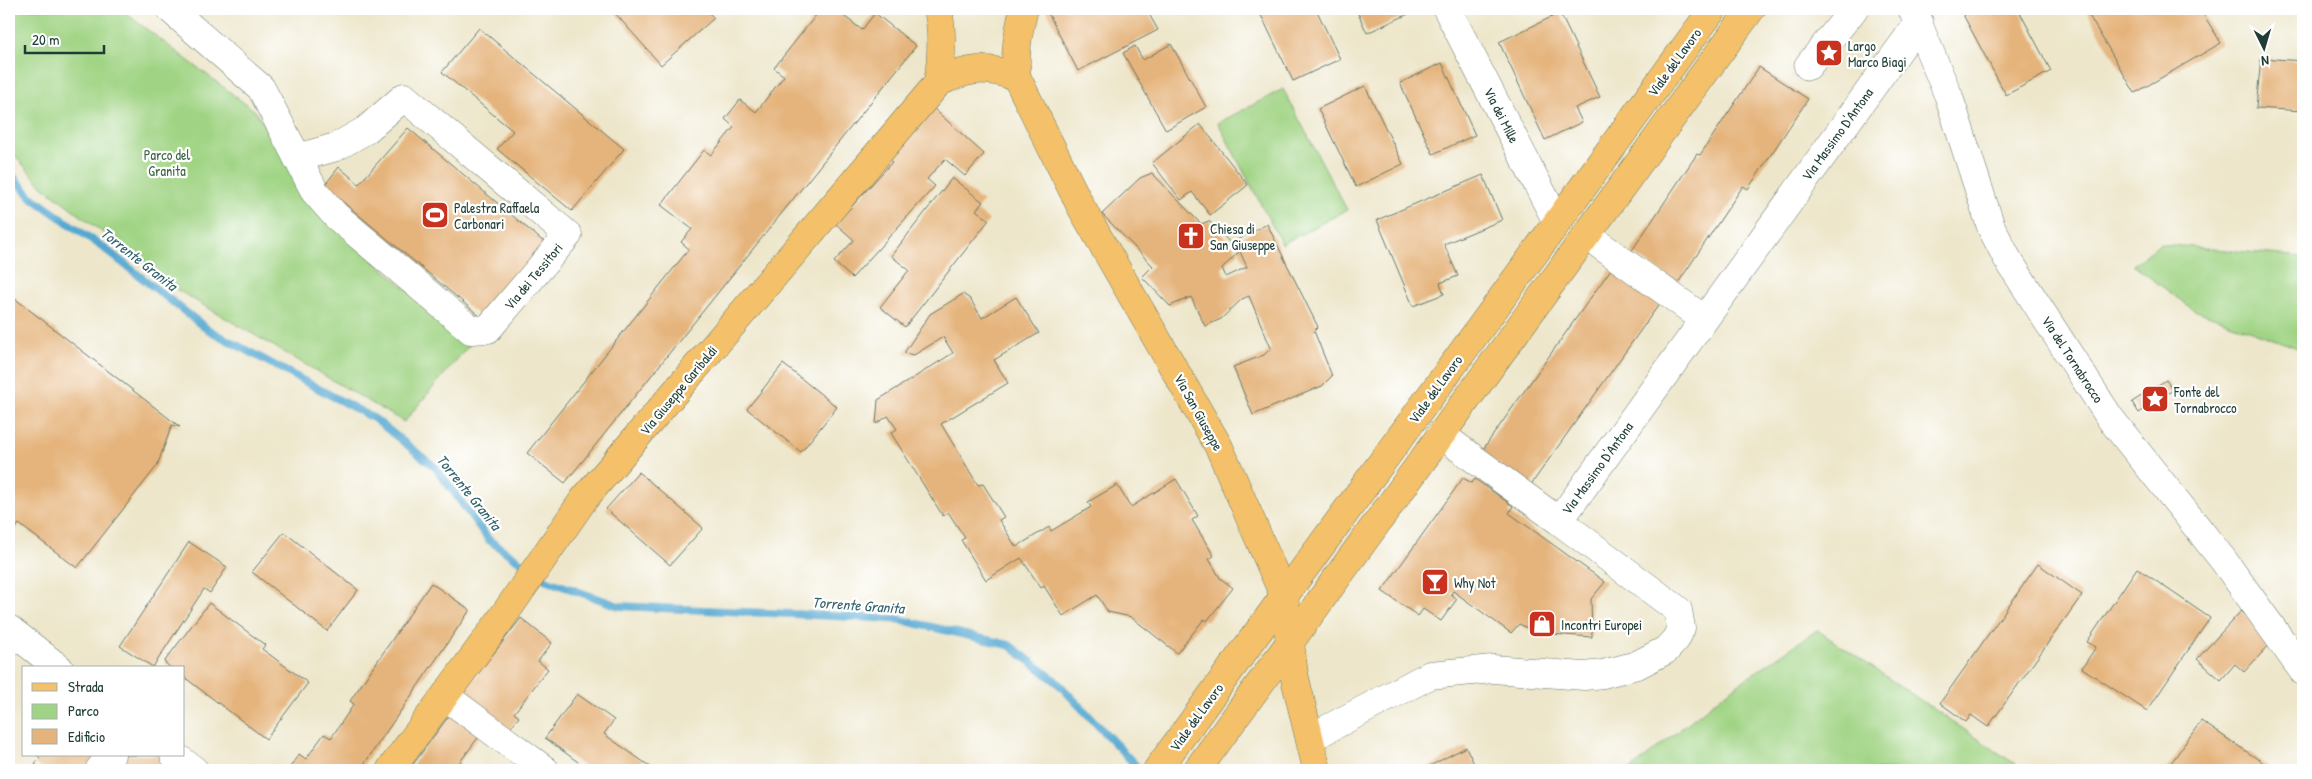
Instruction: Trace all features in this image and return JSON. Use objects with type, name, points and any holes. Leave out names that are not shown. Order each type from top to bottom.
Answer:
[{"type":"main road","points":[[938,9],[942,29],[942,58],[938,83]]},
{"type":"main road","name":"Via San Giuseppe","points":[[1024,9],[1016,39],[1015,60],[1017,78],[1081,207],[1219,447],[1284,596],[1294,674],[1317,770]]},
{"type":"main road","name":"Viale del Lavoro","points":[[1157,770],[1713,9]]},
{"type":"main road","points":[[1204,762],[1440,434],[1751,9]]},
{"type":"main road","points":[[938,83],[958,73],[977,70],[1000,70],[1017,78]]},
{"type":"main road","name":"Via Giuseppe Garibaldi","points":[[390,770],[512,603],[584,499],[938,83]]},
{"type":"street","name":"Via dei Tessitori","points":[[170,9],[261,88],[297,158],[315,192],[336,216],[471,330],[488,329],[568,235],[404,97],[366,130],[336,147],[297,158]]},
{"type":"street","name":"Via dei Mille","points":[[1446,9],[1557,222]]},
{"type":"street","points":[[1808,66],[1854,9]]},
{"type":"street","name":"Via Massimo D'Antona","points":[[1440,434],[1559,521],[1704,319],[1915,16]]},
{"type":"street","name":"Via del Tornabrocco","points":[[1915,16],[1949,97],[1991,227],[2007,258],[2110,418],[2224,562],[2303,671]]},
{"type":"street","points":[[1586,234],[1704,319]]},
{"type":"street","points":[[1310,738],[1430,675],[1493,669],[1593,675],[1637,665],[1666,650],[1676,639],[1681,628],[1678,610],[1559,521]]},
{"type":"street","points":[[9,629],[57,666]]},
{"type":"street","points":[[444,696],[546,770]]},
{"type":"street","points":[[99,770],[110,756]]},
{"type":"street","points":[[175,756],[194,770]]},
{"type":"green space","name":"Parco del Granita","points":[[9,9],[120,9],[255,111],[326,219],[470,344],[404,422],[179,291],[41,185],[9,149]]},
{"type":"green space","points":[[1283,89],[1347,210],[1282,244],[1218,123]]},
{"type":"green space","points":[[2160,244],[2303,257],[2303,350],[2194,310],[2133,265]]},
{"type":"green space","points":[[1817,630],[2024,770],[1630,770],[1724,694]]},
{"type":"building","points":[[617,9],[705,9],[714,18],[661,65],[614,12]]},
{"type":"building","points":[[821,9],[835,9],[862,30],[875,13],[916,46],[565,483],[527,453],[689,249],[681,242],[692,229],[661,205],[704,150],[711,155],[734,127],[725,119],[740,100],[756,112],[784,76],[774,68]]},
{"type":"building","points":[[1046,9],[1159,9],[1149,14],[1158,30],[1078,71]]},
{"type":"building","points":[[1258,9],[1316,9],[1340,59],[1293,81]]},
{"type":"building","points":[[1356,9],[1414,9],[1415,11],[1367,33]]},
{"type":"building","points":[[1960,9],[2018,9],[2051,71],[2006,95]]},
{"type":"building","points":[[2085,9],[2200,9],[2221,43],[2135,93]]},
{"type":"building","points":[[1560,13],[1600,97],[1575,108],[1582,122],[1545,140],[1499,42]]},
{"type":"building","points":[[479,28],[624,149],[572,211],[497,149],[513,131],[442,72]]},
{"type":"building","points":[[1171,44],[1206,107],[1166,130],[1123,53],[1135,46],[1143,60]]},
{"type":"building","points":[[2261,58],[2303,61],[2303,111],[2256,108]]},
{"type":"building","points":[[1442,63],[1475,135],[1433,154],[1400,83]]},
{"type":"building","points":[[1759,67],[1808,99],[1748,189],[1743,186],[1678,283],[1631,252],[1697,154],[1700,155]]},
{"type":"building","points":[[1365,86],[1403,164],[1356,187],[1318,109]]},
{"type":"building","points":[[932,107],[984,154],[965,176],[945,159],[927,179],[935,186],[852,278],[834,262],[854,240],[836,224],[892,162],[887,157]]},
{"type":"building","points":[[1200,124],[1248,185],[1210,215],[1192,192],[1181,200],[1152,163]]},
{"type":"building","name":"Palestra Raffaela Carbonari","points":[[408,128],[545,243],[482,318],[324,186],[339,167],[359,184]]},
{"type":"building","points":[[1152,173],[1201,224],[1209,221],[1239,252],[1222,268],[1226,277],[1247,267],[1235,241],[1267,224],[1318,327],[1314,331],[1332,376],[1322,386],[1253,415],[1233,367],[1264,355],[1271,348],[1249,296],[1242,299],[1221,319],[1205,326],[1191,297],[1170,306],[1142,277],[1153,266],[1102,214],[1140,178]]},
{"type":"building","points":[[1483,175],[1502,220],[1444,244],[1458,276],[1440,283],[1444,294],[1413,306],[1377,220]]},
{"type":"building","points":[[952,178],[983,202],[976,210],[989,220],[905,327],[880,307],[909,270],[891,256]]},
{"type":"building","points":[[1611,269],[1660,303],[1530,486],[1481,452]]},
{"type":"building","points":[[9,294],[180,427],[172,425],[157,466],[77,568],[19,524],[9,537]]},
{"type":"building","points":[[963,294],[970,299],[982,318],[1016,297],[1039,333],[994,360],[1008,383],[941,424],[978,485],[983,484],[1004,517],[999,520],[1016,547],[1049,527],[1051,531],[1091,507],[1088,502],[1117,485],[1131,507],[1176,479],[1198,516],[1192,520],[1214,556],[1209,559],[1220,578],[1233,588],[1207,621],[1204,619],[1177,653],[1131,617],[1108,612],[1097,595],[1063,616],[1044,586],[1041,588],[1021,558],[986,580],[961,540],[965,538],[948,512],[943,516],[891,433],[897,429],[888,416],[876,424],[878,400],[953,353],[943,337],[914,355],[904,353],[930,314]]},
{"type":"building","points":[[783,364],[837,407],[801,452],[747,409]]},
{"type":"building","points":[[2166,380],[2173,390],[2139,413],[2132,402]]},
{"type":"building","points":[[639,472],[703,528],[670,565],[606,509]]},
{"type":"building","points":[[1463,478],[1472,483],[1475,479],[1513,506],[1509,513],[1605,582],[1591,599],[1592,637],[1537,633],[1519,624],[1511,633],[1453,591],[1451,594],[1457,599],[1441,621],[1423,609],[1418,616],[1382,591]]},
{"type":"building","points":[[284,532],[358,590],[327,631],[252,572]]},
{"type":"building","points":[[189,542],[227,567],[210,593],[204,589],[154,666],[120,646]]},
{"type":"building","points":[[2038,564],[2082,595],[1988,727],[1971,715],[1966,722],[1940,703]]},
{"type":"building","points":[[2137,568],[2210,618],[2147,711],[2082,668],[2096,647],[2087,642]]},
{"type":"building","points":[[431,583],[470,610],[360,770],[288,770],[299,754],[306,759],[324,734],[331,738],[354,704],[350,701]]},
{"type":"building","points":[[209,603],[265,645],[262,649],[308,683],[266,739],[185,678],[185,666],[169,666],[164,662]]},
{"type":"building","points":[[2241,611],[2274,640],[2244,672],[2235,664],[2221,680],[2197,659]]},
{"type":"building","points":[[521,618],[552,643],[538,661],[548,669],[514,713],[519,717],[507,732],[461,696]]},
{"type":"building","points":[[577,694],[614,720],[604,734],[655,770],[589,770],[545,738]]},
{"type":"building","points":[[451,713],[480,735],[454,770],[409,770]]},
{"type":"building","points":[[2201,721],[2274,770],[2166,770]]},
{"type":"building","points":[[1466,747],[1477,770],[1422,770]]},
{"type":"building","points":[[38,756],[104,756],[93,770],[43,770],[35,764],[40,758]]},
{"type":"building","points":[[117,756],[159,756],[179,770],[107,770]]},
{"type":"waterway","name":"Torrente Granita","points":[[9,172],[31,197],[104,248],[207,329],[375,419],[436,468],[489,540],[548,581],[619,606],[897,619],[1009,645],[1057,682],[1140,770]]},
{"type":"place","name":"Largo Marco Biagi","points":[[1829,53]]},
{"type":"place","name":"Palestra Raffaela Carbonari","points":[[435,215]]},
{"type":"place","name":"Chiesa di San Giuseppe","points":[[1191,236]]},
{"type":"place","name":"Fonte del Tornabrocco","points":[[2155,399]]},
{"type":"place","name":"Why Not","points":[[1435,582]]},
{"type":"place","name":"Incontri Europei","points":[[1542,624]]}]
